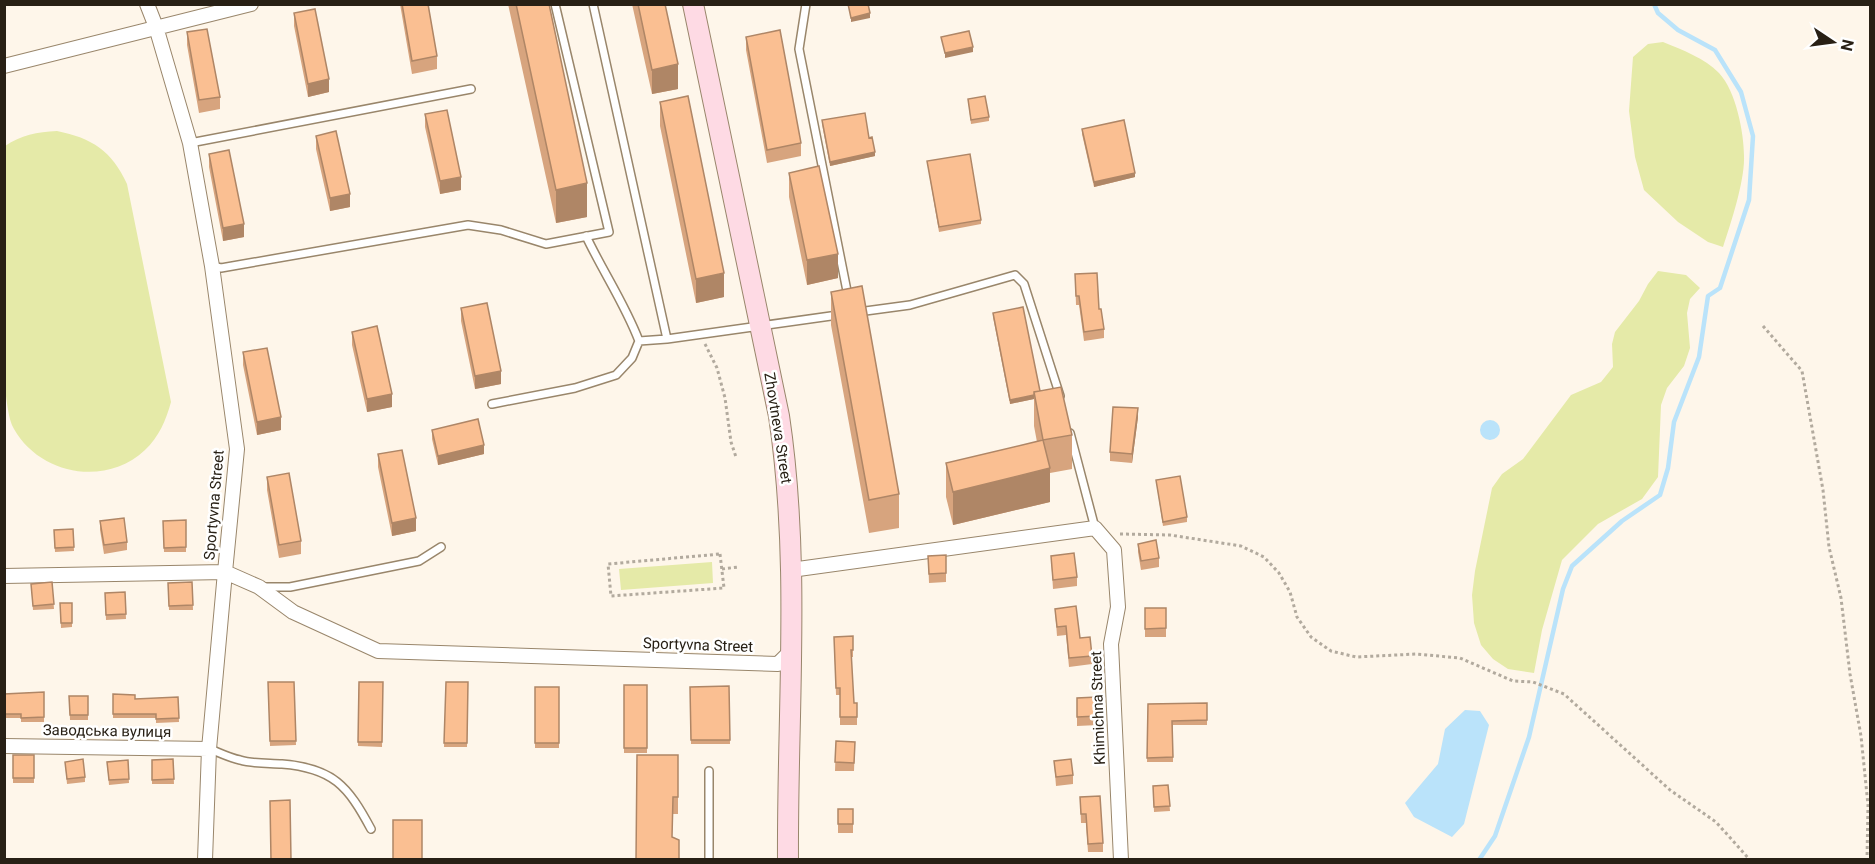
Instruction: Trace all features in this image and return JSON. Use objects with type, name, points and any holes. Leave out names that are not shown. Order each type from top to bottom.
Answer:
[{"type":"main road","name":"Zhovtneva Street","points":[[693,4],[779,416],[786,465],[791,570],[788,860]]},
{"type":"street","name":"Sportyvna Street","points":[[147,4],[156,27],[190,143],[212,266],[237,449],[225,572],[259,587],[293,612],[378,651],[778,664],[790,651]]},
{"type":"street","points":[[4,66],[250,4]]},
{"type":"street","points":[[791,570],[1097,531]]},
{"type":"street","name":"Khimichna Street","points":[[1097,531],[1114,550],[1118,607],[1111,644],[1121,860]]},
{"type":"street","points":[[4,576],[225,572],[209,749],[205,860]]},
{"type":"street","name":"Заводська вулиця","points":[[4,746],[209,749]]},
{"type":"lane","points":[[212,266],[221,268],[468,225],[501,230],[546,244],[609,231],[555,4]]},
{"type":"lane","points":[[593,4],[667,339]]},
{"type":"lane","points":[[806,4],[799,49],[849,302]]},
{"type":"lane","points":[[190,143],[471,89]]},
{"type":"lane","points":[[492,404],[575,388],[616,375],[632,358],[639,341],[631,318],[601,269],[586,236]]},
{"type":"lane","points":[[639,341],[701,335],[910,305],[1015,275],[1024,284],[1062,405]]},
{"type":"lane","points":[[1068,428],[1097,531]]},
{"type":"lane","points":[[259,587],[290,587],[419,561],[441,547]]},
{"type":"lane","points":[[209,749],[242,761],[297,765],[323,772],[339,782],[352,796],[371,829]]},
{"type":"lane","points":[[709,771],[709,860]]},
{"type":"path","points":[[1763,326],[1802,371],[1823,490],[1829,547],[1841,598],[1850,674],[1861,736],[1868,805],[1867,860]]},
{"type":"path","points":[[701,335],[717,368],[725,398],[730,442],[736,457]]},
{"type":"path","points":[[1097,531],[1170,535],[1241,546],[1264,557],[1279,573],[1290,592],[1298,617],[1311,638],[1331,651],[1356,657],[1416,654],[1461,658],[1513,681],[1533,682],[1564,694],[1670,790],[1716,822],[1750,860]]},
{"type":"path","points":[[720,554],[722,569],[724,588],[611,596],[608,564],[720,554]]},
{"type":"path","points":[[722,569],[738,567]]},
{"type":"green space","points":[[1663,42],[1700,59],[1719,73],[1730,90],[1738,113],[1744,147],[1744,166],[1737,202],[1723,247],[1708,242],[1678,222],[1644,190],[1635,157],[1629,111],[1633,57],[1648,44]]},
{"type":"green space","points":[[57,131],[81,138],[100,148],[115,163],[127,184],[171,402],[161,428],[145,450],[129,462],[112,469],[93,472],[75,471],[57,466],[40,457],[25,445],[12,425],[5,389],[5,146],[30,135]]},
{"type":"green space","points":[[1658,271],[1686,275],[1700,288],[1690,299],[1687,313],[1690,348],[1684,366],[1667,388],[1661,405],[1658,477],[1642,499],[1598,524],[1562,560],[1542,630],[1534,673],[1508,669],[1493,659],[1481,645],[1474,623],[1472,595],[1475,571],[1492,488],[1502,474],[1523,459],[1571,395],[1601,382],[1613,367],[1612,344],[1615,332]]},
{"type":"green space","points":[[712,562],[713,583],[621,590],[619,569]]},
{"type":"water","points":[[1490,420],[1497,423],[1500,430],[1497,437],[1490,440],[1483,437],[1480,430],[1483,423]]},
{"type":"water","points":[[1465,710],[1480,711],[1489,725],[1464,824],[1452,837],[1414,817],[1405,803],[1438,764],[1445,729]]},
{"type":"building","points":[[402,4],[428,4],[437,56],[412,61]]},
{"type":"building","points":[[516,4],[549,4],[587,183],[556,190]]},
{"type":"building","points":[[638,4],[665,4],[678,64],[652,70]]},
{"type":"building","points":[[848,4],[868,4],[870,13],[851,18]]},
{"type":"building","points":[[315,9],[329,79],[308,84],[294,13]]},
{"type":"building","points":[[207,29],[220,97],[199,100],[187,32]]},
{"type":"building","points":[[780,30],[801,143],[767,150],[746,37]]},
{"type":"building","points":[[969,31],[973,47],[945,53],[941,37]]},
{"type":"building","points":[[688,96],[724,273],[696,279],[660,102]]},
{"type":"building","points":[[985,96],[989,117],[971,120],[968,99]]},
{"type":"building","points":[[447,110],[461,177],[440,181],[425,114]]},
{"type":"building","points":[[865,113],[869,138],[872,137],[875,152],[830,162],[822,120]]},
{"type":"building","points":[[1124,120],[1135,173],[1094,182],[1082,129]]},
{"type":"building","points":[[336,131],[350,194],[330,198],[316,136]]},
{"type":"building","points":[[229,150],[244,224],[223,228],[209,154]]},
{"type":"building","points":[[970,154],[981,220],[939,227],[927,161]]},
{"type":"building","points":[[819,166],[838,254],[807,260],[789,173]]},
{"type":"building","points":[[1097,273],[1099,309],[1101,309],[1104,329],[1084,332],[1079,296],[1076,296],[1075,274]]},
{"type":"building","points":[[862,286],[899,494],[869,500],[831,292]]},
{"type":"building","points":[[487,303],[501,371],[475,376],[461,308]]},
{"type":"building","points":[[1023,307],[1040,391],[1034,392],[1034,395],[1010,400],[993,313]]},
{"type":"building","points":[[377,326],[392,394],[367,399],[352,332]]},
{"type":"building","points":[[267,348],[281,417],[257,422],[243,352]]},
{"type":"building","points":[[1061,387],[1072,435],[1043,440],[1034,392]]},
{"type":"building","points":[[1113,407],[1138,408],[1132,454],[1110,452]]},
{"type":"building","points":[[478,419],[484,445],[438,456],[432,430]]},
{"type":"building","points":[[1043,440],[1050,468],[953,492],[946,463]]},
{"type":"building","points":[[402,450],[416,518],[392,523],[378,454]]},
{"type":"building","points":[[289,473],[301,541],[279,545],[267,477]]},
{"type":"building","points":[[1180,476],[1187,517],[1163,522],[1156,480]]},
{"type":"building","points":[[124,518],[127,542],[104,545],[100,521]]},
{"type":"building","points":[[186,520],[186,547],[164,548],[163,521]]},
{"type":"building","points":[[73,529],[74,547],[55,548],[54,530]]},
{"type":"building","points":[[1156,540],[1159,558],[1141,561],[1138,544]]},
{"type":"building","points":[[1074,553],[1077,577],[1053,580],[1051,556]]},
{"type":"building","points":[[946,555],[946,573],[929,574],[928,556]]},
{"type":"building","points":[[52,582],[54,604],[33,606],[31,584]]},
{"type":"building","points":[[192,582],[193,605],[169,606],[168,583]]},
{"type":"building","points":[[125,592],[126,614],[106,615],[105,593]]},
{"type":"building","points":[[60,603],[72,603],[72,623],[61,623]]},
{"type":"building","points":[[1076,606],[1080,638],[1090,637],[1092,656],[1069,658],[1066,626],[1057,627],[1055,609]]},
{"type":"building","points":[[1145,608],[1166,608],[1166,628],[1145,629]]},
{"type":"building","points":[[853,636],[853,650],[851,650],[857,717],[840,717],[840,688],[836,688],[834,637]]},
{"type":"building","points":[[268,682],[294,682],[296,741],[270,741]]},
{"type":"building","points":[[359,682],[383,682],[382,742],[358,742]]},
{"type":"building","points":[[446,682],[468,682],[467,743],[444,743]]},
{"type":"building","points":[[624,685],[647,685],[647,748],[624,748]]},
{"type":"building","points":[[729,686],[730,740],[691,740],[690,687]]},
{"type":"building","points":[[535,687],[559,687],[559,743],[535,743]]},
{"type":"building","points":[[44,692],[44,717],[21,718],[21,714],[4,714],[4,694]]},
{"type":"building","points":[[113,694],[135,695],[135,699],[178,697],[179,718],[156,719],[156,714],[113,714]]},
{"type":"building","points":[[69,696],[88,696],[88,715],[70,715]]},
{"type":"building","points":[[1097,697],[1098,716],[1077,717],[1077,698]]},
{"type":"building","points":[[1207,703],[1207,720],[1172,721],[1173,757],[1147,758],[1148,704]]},
{"type":"building","points":[[836,741],[855,742],[854,763],[835,762]]},
{"type":"building","points":[[13,755],[34,755],[34,778],[13,778]]},
{"type":"building","points":[[637,755],[678,755],[678,797],[673,797],[672,837],[679,840],[679,860],[636,860]]},
{"type":"building","points":[[83,759],[85,777],[67,779],[65,762]]},
{"type":"building","points":[[173,759],[174,779],[152,780],[152,760]]},
{"type":"building","points":[[1071,759],[1073,775],[1056,777],[1054,761]]},
{"type":"building","points":[[128,760],[129,779],[109,780],[107,762]]},
{"type":"building","points":[[1168,785],[1170,806],[1154,807],[1153,786]]},
{"type":"building","points":[[1100,796],[1103,843],[1088,844],[1086,814],[1081,814],[1080,797]]},
{"type":"building","points":[[290,800],[291,860],[271,860],[270,801]]},
{"type":"building","points":[[838,809],[853,809],[853,824],[838,824]]},
{"type":"building","points":[[393,820],[422,820],[422,860],[393,860]]},
{"type":"waterway","points":[[1479,860],[1495,836],[1529,737],[1563,589],[1572,566],[1622,521],[1660,495],[1668,468],[1674,422],[1699,357],[1708,296],[1720,288],[1749,200],[1753,136],[1741,92],[1715,50],[1678,30],[1658,13],[1654,4]]}]
